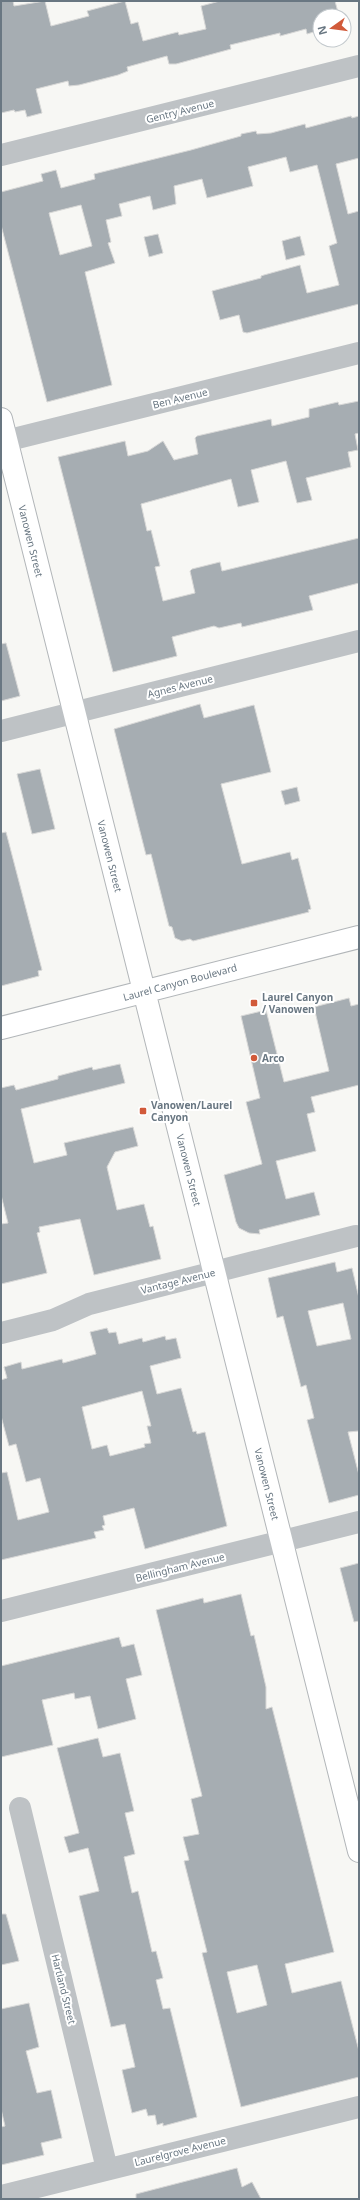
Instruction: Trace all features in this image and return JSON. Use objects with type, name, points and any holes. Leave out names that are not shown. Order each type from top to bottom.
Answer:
[{"type":"main road","name":"Vanowen Street","points":[[1,419],[4,442],[74,713],[282,1541],[354,1812],[359,1851]]},
{"type":"main road","name":"Laurel Canyon Boulevard","points":[[1,1028],[359,937]]},
{"type":"street","name":"Gentry Avenue","points":[[1,155],[359,66]]},
{"type":"street","name":"Ben Avenue","points":[[4,442],[359,353]]},
{"type":"street","name":"Agnes Avenue","points":[[1,731],[359,641]]},
{"type":"street","name":"Vantage Avenue","points":[[1,1333],[53,1320],[89,1304],[356,1236]]},
{"type":"street","name":"Bellingham Avenue","points":[[1,1611],[359,1522]]},
{"type":"street","name":"Hartland Street","points":[[20,1808],[107,2169]]},
{"type":"street","name":"Laurelgrove Avenue","points":[[1,2196],[359,2107]]},
{"type":"building","points":[[1,1],[13,1],[14,6],[45,1],[51,26],[89,16],[87,11],[125,1],[131,24],[138,22],[143,41],[178,32],[179,35],[206,29],[201,6],[220,1],[335,1],[337,8],[312,8],[312,32],[307,34],[306,29],[280,36],[280,33],[230,45],[231,49],[176,64],[169,64],[167,56],[127,67],[128,71],[118,75],[79,85],[69,86],[68,81],[36,89],[42,113],[27,117],[25,110],[15,112],[14,110],[1,113]]},
{"type":"building","points":[[351,116],[352,118],[359,116],[359,158],[336,164],[348,214],[359,211],[359,304],[247,333],[243,332],[239,315],[220,320],[212,291],[261,278],[261,276],[264,275],[300,265],[307,293],[339,285],[329,246],[337,243],[317,165],[290,172],[286,157],[248,167],[253,186],[207,198],[202,179],[174,186],[176,204],[153,210],[150,196],[119,204],[122,216],[106,220],[111,242],[108,243],[115,263],[85,272],[112,385],[47,402],[1,225],[1,192],[43,181],[41,174],[56,170],[61,188],[95,179],[94,174],[191,150],[241,136],[241,134],[256,131],[257,134],[271,133],[305,124],[306,128]],"holes":[[[81,205],[92,246],[60,255],[49,213]]]},
{"type":"building","points":[[158,234],[163,253],[149,257],[144,237]]},
{"type":"building","points":[[300,236],[305,255],[286,260],[282,241]]},
{"type":"building","points":[[359,401],[359,433],[355,434],[358,450],[348,452],[351,467],[306,478],[312,500],[297,503],[286,461],[251,470],[259,502],[238,507],[231,479],[141,504],[147,531],[151,530],[160,566],[155,567],[163,601],[195,593],[190,571],[192,569],[220,562],[222,571],[359,538],[359,583],[309,596],[313,610],[242,627],[241,623],[219,628],[214,626],[172,637],[177,656],[113,672],[58,457],[125,441],[128,456],[148,451],[163,441],[174,460],[198,454],[195,438],[197,436],[271,419],[272,426],[309,417],[309,409],[338,402],[339,405]]},
{"type":"building","points":[[6,643],[20,696],[1,701],[1,644]]},
{"type":"building","points":[[200,704],[204,718],[254,705],[271,772],[221,784],[242,864],[290,852],[292,860],[298,858],[311,909],[308,910],[309,912],[193,941],[190,939],[182,941],[175,938],[172,927],[169,926],[151,854],[146,855],[114,729]]},
{"type":"building","points":[[40,769],[55,829],[32,834],[17,774]]},
{"type":"building","points":[[297,787],[300,801],[285,805],[281,791]]},
{"type":"building","points":[[6,832],[42,970],[38,971],[39,976],[1,986],[1,833]]},
{"type":"building","points":[[349,998],[351,1006],[359,1004],[359,1085],[311,1097],[315,1112],[307,1114],[316,1151],[276,1161],[286,1199],[314,1192],[320,1215],[259,1230],[260,1234],[249,1233],[239,1228],[236,1222],[224,1175],[262,1164],[246,1102],[260,1098],[241,1016],[266,1010],[284,1082],[329,1071],[314,1007]]},
{"type":"building","points":[[120,1064],[125,1083],[21,1109],[34,1163],[67,1155],[64,1143],[133,1127],[138,1146],[115,1152],[107,1167],[117,1210],[144,1204],[150,1227],[153,1226],[161,1259],[94,1275],[80,1219],[39,1227],[40,1232],[37,1233],[47,1273],[1,1284],[1,1224],[8,1223],[1,1195],[1,1088],[14,1085],[16,1090],[58,1079],[58,1076],[92,1067],[93,1070]]},
{"type":"building","points":[[335,1262],[337,1272],[352,1268],[359,1298],[359,1431],[348,1432],[359,1475],[359,1495],[329,1503],[307,1420],[314,1418],[306,1385],[301,1387],[283,1316],[277,1318],[268,1278]],"holes":[[[343,1303],[351,1339],[317,1346],[308,1311]]]},
{"type":"building","points":[[107,1328],[109,1333],[116,1332],[119,1344],[142,1338],[143,1342],[165,1336],[166,1340],[176,1338],[181,1358],[150,1366],[157,1394],[181,1388],[193,1432],[196,1431],[197,1434],[205,1432],[227,1526],[145,1549],[134,1508],[103,1516],[105,1525],[102,1526],[104,1530],[94,1532],[96,1538],[1,1560],[1,1473],[7,1472],[18,1520],[49,1512],[40,1478],[26,1482],[16,1444],[9,1446],[1,1416],[1,1380],[7,1378],[4,1367],[21,1362],[22,1369],[62,1359],[63,1363],[96,1354],[90,1332]],"holes":[[[142,1391],[151,1426],[147,1426],[151,1443],[144,1444],[145,1447],[110,1456],[107,1445],[92,1449],[82,1407]]]},
{"type":"building","points":[[359,1563],[359,1621],[354,1622],[340,1568]]},
{"type":"building","points":[[241,1594],[251,1636],[254,1635],[266,1687],[266,1709],[272,1707],[334,1952],[285,1964],[292,1993],[341,1981],[359,2051],[359,2077],[241,2107],[202,1953],[207,1952],[184,1861],[189,1860],[183,1837],[199,1834],[191,1799],[202,1796],[156,1610],[203,1598],[204,1603]],"holes":[[[257,1965],[267,2005],[237,2013],[227,1972]]]},
{"type":"building","points":[[119,1637],[122,1647],[134,1644],[142,1675],[126,1679],[136,1719],[98,1729],[90,1696],[75,1699],[74,1693],[42,1700],[53,1745],[1,1757],[1,1666]]},
{"type":"building","points":[[98,1738],[103,1757],[120,1753],[134,1811],[125,1813],[135,1854],[124,1857],[132,1893],[138,1891],[152,1952],[156,1951],[163,1978],[156,1980],[163,2009],[170,2008],[197,2117],[163,2126],[163,2123],[157,2125],[155,2115],[148,2116],[146,2109],[132,2113],[122,2070],[135,2067],[125,2024],[111,2027],[79,1896],[99,1891],[88,1848],[69,1853],[64,1837],[79,1833],[57,1748]]},
{"type":"building","points":[[1,1914],[6,1914],[19,1961],[1,1965]]},
{"type":"building","points":[[29,2003],[39,2047],[26,2051],[37,2093],[51,2090],[62,2138],[41,2143],[44,2155],[1,2165],[1,2127],[5,2126],[1,2109],[1,2009]]},
{"type":"building","points":[[237,2168],[242,2187],[252,2182],[261,2199],[136,2199],[136,2194]]},
{"type":"place","name":"Laurel Canyon / Vanowen","points":[[254,1003]]},
{"type":"place","name":"Arco","points":[[254,1058]]},
{"type":"place","name":"Vanowen/Laurel Canyon","points":[[143,1111]]}]
